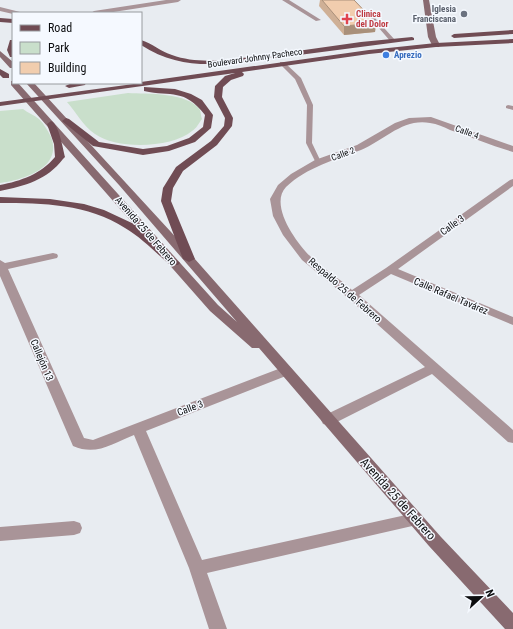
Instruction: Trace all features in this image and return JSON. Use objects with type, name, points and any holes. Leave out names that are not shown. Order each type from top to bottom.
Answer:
[{"type":"main road","points":[[426,0],[431,37],[436,45]]},
{"type":"main road","points":[[0,20],[12,21]]},
{"type":"main road","name":"Boulevard Johnny Pacheco","points":[[186,69],[393,41],[513,32]]},
{"type":"main road","name":"Boulevard Johnny Pacheco","points":[[0,104],[280,64],[436,45],[513,41]]},
{"type":"main road","points":[[142,43],[158,54],[181,61],[209,63],[268,57]]},
{"type":"main road","points":[[0,52],[12,65]]},
{"type":"main road","points":[[189,259],[166,201],[168,188],[179,169],[214,143],[228,126],[229,118],[218,96],[219,86],[228,78],[244,72],[280,64]]},
{"type":"main road","name":"Avenida 25 de Febrero","points":[[2,72],[12,82]]},
{"type":"main road","name":"Avenida 25 de Febrero","points":[[14,84],[48,120],[214,308],[286,371]]},
{"type":"main road","name":"Avenida 25 de Febrero","points":[[31,84],[189,259],[415,519],[513,625]]},
{"type":"main road","points":[[69,86],[78,84]]},
{"type":"main road","points":[[0,96],[84,84]]},
{"type":"main road","points":[[62,117],[96,144],[143,152],[169,148],[192,140],[207,128],[209,114],[199,102],[175,91],[150,88],[76,94]]},
{"type":"main road","points":[[0,188],[16,186],[40,176],[54,166],[60,157],[58,144],[48,120]]},
{"type":"main road","points":[[0,200],[28,200],[71,204],[105,214],[129,226],[174,263]]},
{"type":"street","points":[[100,12],[160,1],[178,0]]},
{"type":"street","points":[[285,0],[318,20]]},
{"type":"street","points":[[0,9],[14,12]]},
{"type":"street","name":"Calle 2","points":[[275,199],[281,187],[294,176],[318,162],[360,147],[398,125],[409,121],[420,120]]},
{"type":"street","name":"Calle 4","points":[[420,120],[431,120],[513,149]]},
{"type":"street","name":"Calle 3","points":[[352,295],[390,270],[513,182]]},
{"type":"street","name":"Respaldo 25 de Febrero","points":[[275,199],[278,216],[288,235],[306,258],[352,295],[513,438]]},
{"type":"street","points":[[1,266],[52,256]]},
{"type":"street","name":"Callejón 13","points":[[1,266],[78,442],[85,445],[94,445]]},
{"type":"street","name":"Calle Rafael Tavárez","points":[[390,270],[513,321]]},
{"type":"street","points":[[328,420],[433,368]]},
{"type":"street","name":"Calle 3","points":[[94,445],[286,371]]},
{"type":"street","points":[[138,429],[197,568],[218,629]]},
{"type":"street","points":[[197,568],[415,519]]},
{"type":"street","points":[[0,534],[74,528]]},
{"type":"lane","points":[[374,19],[393,41]]},
{"type":"lane","points":[[280,64],[298,78],[310,105],[309,143],[318,162]]},
{"type":"green space","points":[[128,93],[167,95],[186,100],[194,104],[200,110],[202,119],[193,130],[183,137],[172,141],[158,144],[130,145],[117,143],[95,134],[67,102]]},
{"type":"green space","points":[[23,109],[43,123],[51,137],[53,148],[51,157],[39,170],[19,179],[0,183],[0,111]]},
{"type":"building","points":[[322,0],[354,0],[376,23],[344,26]]},
{"type":"place","name":"Iglesia Franciscana","points":[[464,14]]},
{"type":"place","name":"Clinica del Dolor","points":[[347,19]]},
{"type":"place","name":"Aprezio","points":[[386,55]]}]
